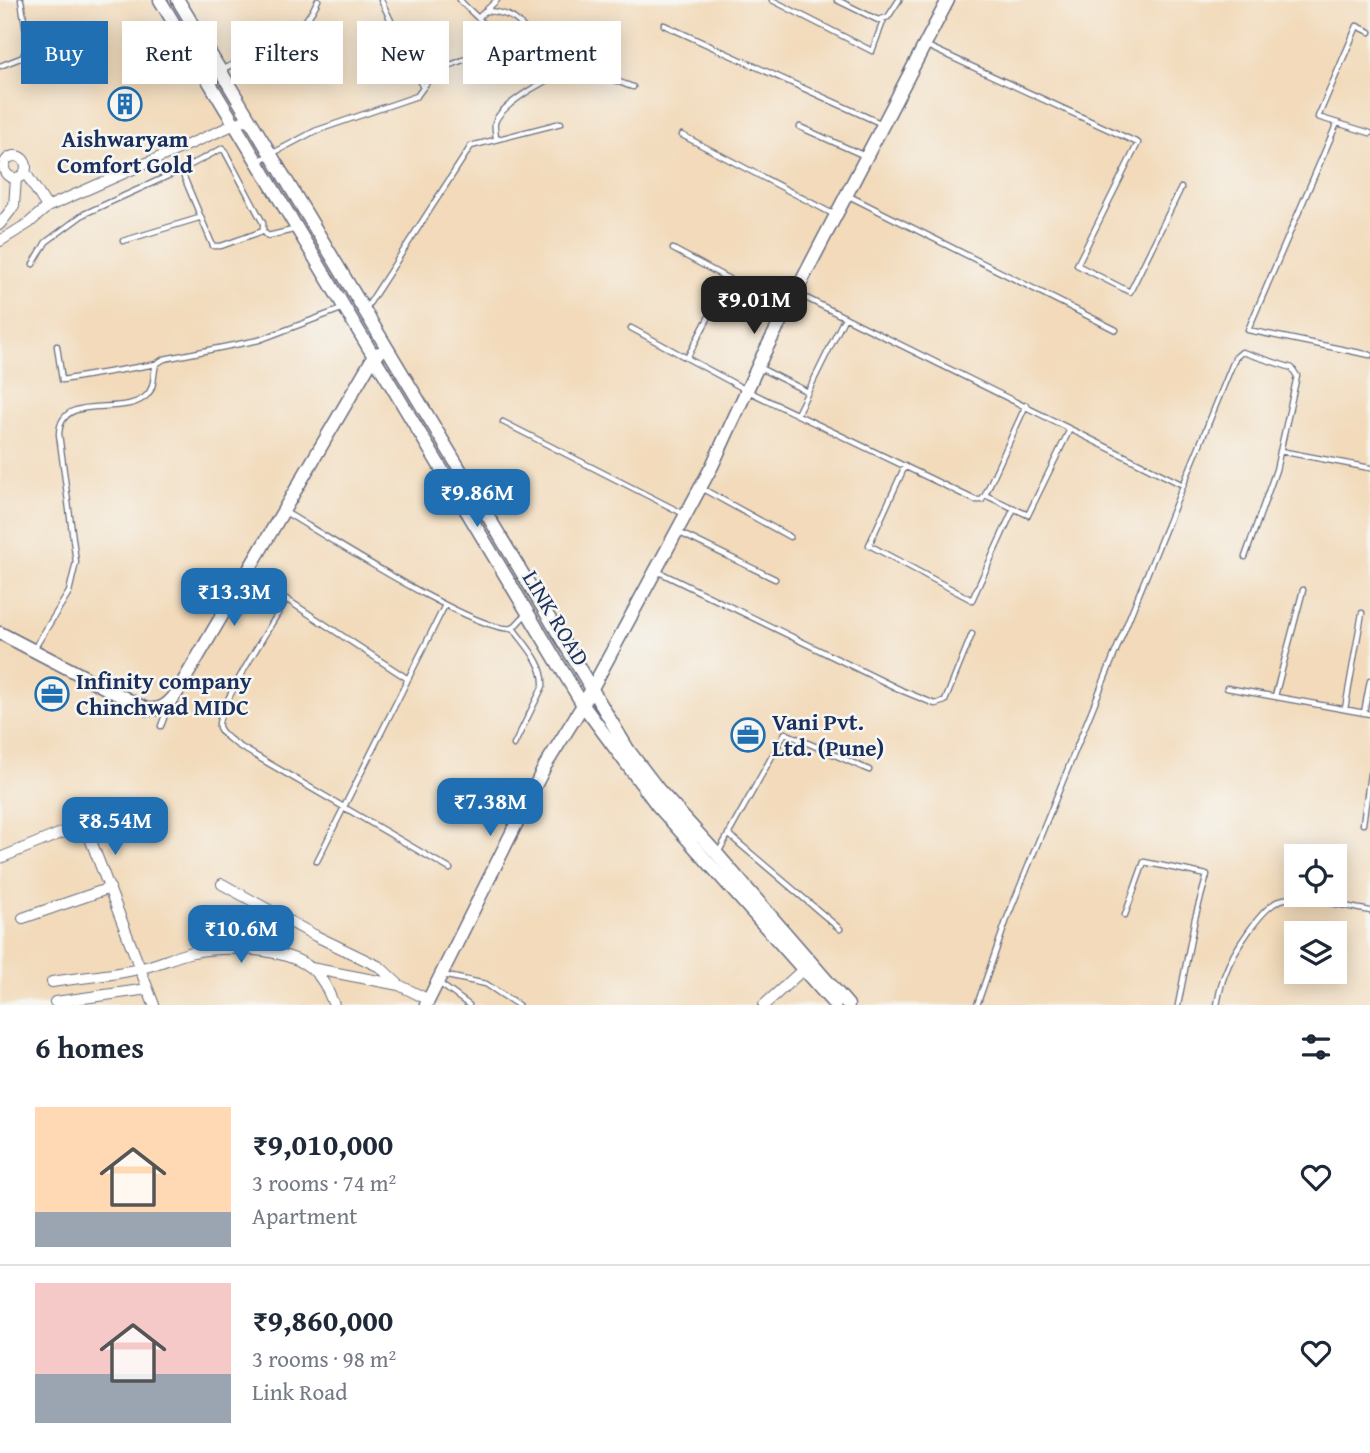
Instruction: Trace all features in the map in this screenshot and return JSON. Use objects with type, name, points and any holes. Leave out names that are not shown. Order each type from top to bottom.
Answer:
[{"type":"street","name":"LINK ROAD","points":[[160,0],[583,705],[657,805],[848,1005]]},
{"type":"street","name":"LINK ROAD","points":[[178,0],[629,751],[808,965],[835,1005]]},
{"type":"street","points":[[222,884],[316,936],[380,967],[398,985],[427,1002],[545,766],[592,689],[700,488],[835,215],[948,0]]},
{"type":"street","points":[[0,242],[47,207],[249,118]]},
{"type":"street","points":[[0,225],[14,206],[26,165],[20,157],[10,158],[2,166],[9,176],[21,175]]},
{"type":"street","points":[[21,175],[47,207]]},
{"type":"street","points":[[0,633],[146,709],[158,709],[169,703],[374,356],[387,348]]},
{"type":"street","points":[[0,858],[71,829],[82,829],[88,833],[154,1005]]},
{"type":"street","points":[[23,918],[110,888]]},
{"type":"street","points":[[52,982],[141,969],[180,956],[216,949],[276,954],[310,967],[398,985]]},
{"type":"street","points":[[764,1005],[808,965]]},
{"type":"street","points":[[310,967],[327,988],[334,1005]]},
{"type":"street","points":[[55,1002],[148,989]]},
{"type":"lane","points":[[0,66],[23,57],[26,47],[21,0]]},
{"type":"lane","points":[[220,70],[293,34],[311,15],[318,0]]},
{"type":"lane","points":[[381,0],[423,89]]},
{"type":"lane","points":[[257,162],[315,131],[417,96],[428,81],[446,68],[485,51],[488,47],[488,32],[480,16],[469,10],[460,0]]},
{"type":"lane","points":[[480,16],[497,0]]},
{"type":"lane","points":[[772,0],[872,51],[884,19],[899,0]]},
{"type":"lane","points":[[837,0],[878,20],[884,19]]},
{"type":"lane","points":[[486,11],[502,12],[516,21]]},
{"type":"lane","points":[[664,25],[883,124]]},
{"type":"lane","points":[[1370,32],[1357,26],[1318,117],[1370,133]]},
{"type":"lane","points":[[925,44],[1138,143],[1077,265],[1130,292],[1181,188]]},
{"type":"lane","points":[[621,83],[633,87]]},
{"type":"lane","points":[[496,139],[495,123],[499,115],[539,84]]},
{"type":"lane","points":[[365,310],[468,150],[477,144],[561,123]]},
{"type":"lane","points":[[1337,123],[1248,330],[1370,355]]},
{"type":"lane","points":[[800,127],[866,157]]},
{"type":"lane","points":[[682,135],[835,215]]},
{"type":"lane","points":[[33,264],[46,242],[84,214],[223,148],[263,223],[263,232]]},
{"type":"lane","points":[[181,170],[209,243],[216,247],[263,232]]},
{"type":"lane","points":[[846,194],[1116,330]]},
{"type":"lane","points":[[123,241],[199,218]]},
{"type":"lane","points":[[263,232],[268,236],[298,229]]},
{"type":"lane","points":[[673,249],[729,279],[687,358]]},
{"type":"lane","points":[[796,292],[1183,485]]},
{"type":"lane","points":[[57,346],[62,380],[156,364],[174,355],[259,340],[345,308]]},
{"type":"lane","points":[[797,414],[845,317]]},
{"type":"lane","points":[[631,328],[748,391],[975,500],[982,500],[985,495],[1026,405]]},
{"type":"lane","points":[[977,1005],[1008,915],[1235,358],[1242,352],[1295,370],[1296,383],[1261,516],[1245,557]]},
{"type":"lane","points":[[34,650],[69,592],[76,562],[58,434],[59,421],[65,414],[75,410],[139,402],[153,388],[156,364]]},
{"type":"lane","points":[[758,367],[808,392]]},
{"type":"lane","points":[[503,422],[685,514]]},
{"type":"lane","points":[[985,495],[1028,515],[1070,429]]},
{"type":"lane","points":[[1280,451],[1370,468]]},
{"type":"lane","points":[[905,466],[869,545],[972,600],[1014,508]]},
{"type":"lane","points":[[700,488],[790,537]]},
{"type":"lane","points":[[284,511],[445,605],[491,626],[507,630],[513,628],[527,612]]},
{"type":"lane","points":[[677,531],[775,579]]},
{"type":"lane","points":[[656,571],[935,704],[945,701],[972,634]]},
{"type":"lane","points":[[247,574],[408,679]]},
{"type":"lane","points":[[1275,696],[1303,590]]},
{"type":"lane","points":[[286,600],[228,698],[220,716],[219,725],[223,734],[239,746],[450,869]]},
{"type":"lane","points":[[317,860],[445,605]]},
{"type":"lane","points":[[1345,709],[1362,612]]},
{"type":"lane","points":[[513,628],[541,668],[544,681],[544,686],[514,745]]},
{"type":"lane","points":[[1364,713],[1370,681]]},
{"type":"lane","points":[[1227,688],[1370,714]]},
{"type":"lane","points":[[161,726],[169,703]]},
{"type":"lane","points":[[717,854],[785,733],[869,770]]},
{"type":"lane","points":[[1363,824],[1370,774]]},
{"type":"lane","points":[[82,829],[96,816],[108,811]]},
{"type":"lane","points":[[728,834],[840,929]]},
{"type":"lane","points":[[1125,915],[1144,862],[1207,875],[1195,918],[1178,1005]]},
{"type":"lane","points":[[1217,1005],[1224,975],[1235,952],[1269,906],[1277,901],[1297,899],[1370,911]]},
{"type":"lane","points":[[439,978],[469,1005]]},
{"type":"lane","points":[[439,978],[486,984],[519,1005]]},
{"type":"place","name":"Aishwaryam Comfort Gold","points":[[125,104]]},
{"type":"place","name":"Infinity company Chinchwad MIDC","points":[[52,694]]},
{"type":"place","name":"Vani Pvt. Ltd. (Pune)","points":[[748,735]]}]
